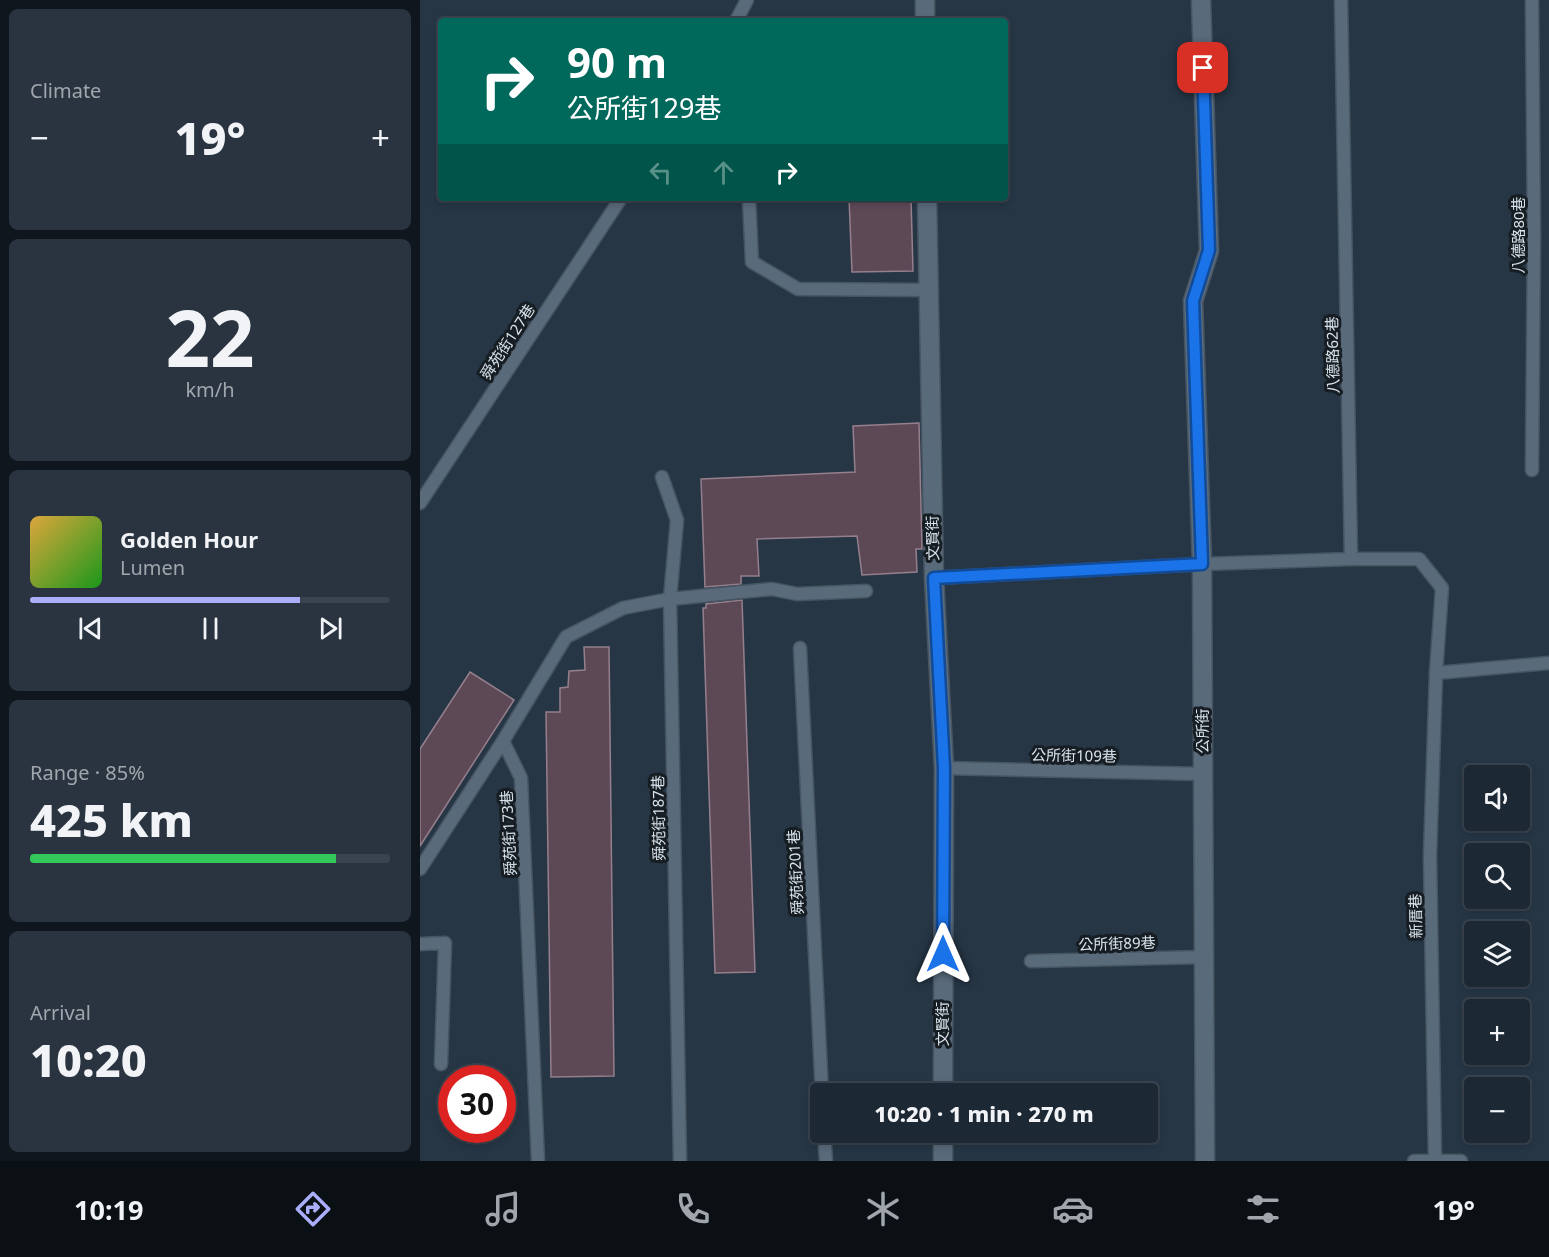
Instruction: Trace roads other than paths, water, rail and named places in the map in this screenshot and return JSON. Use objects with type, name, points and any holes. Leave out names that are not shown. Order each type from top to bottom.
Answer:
[{"type":"street","points":[[925,0],[925,18]]},
{"type":"street","name":"公所街","points":[[1201,0],[1209,250],[1193,301],[1202,564],[1205,1161]]},
{"type":"street","name":"文賢街","points":[[927,201],[934,578],[944,768],[943,1083]]},
{"type":"street","points":[[943,1143],[943,1161]]},
{"type":"lane","points":[[738,18],[747,0]]},
{"type":"lane","name":"八德路62巷","points":[[1341,0],[1351,559]]},
{"type":"lane","name":"八德路80巷","points":[[1532,0],[1534,236],[1532,470]]},
{"type":"lane","name":"舜苑街127巷","points":[[420,502],[619,201]]},
{"type":"lane","points":[[749,201],[752,262],[798,290],[927,290]]},
{"type":"lane","name":"舜苑街187巷","points":[[662,477],[677,520],[670,599],[681,1161]]},
{"type":"lane","points":[[934,578],[1351,559]]},
{"type":"lane","name":"新厝巷","points":[[1351,559],[1419,559],[1442,588],[1436,673],[1430,856],[1435,1160]]},
{"type":"lane","points":[[420,869],[566,638],[623,608],[670,599],[772,589],[797,594],[866,591]]},
{"type":"lane","name":"舜苑街201巷","points":[[800,648],[821,1083]]},
{"type":"lane","points":[[1436,673],[1549,663]]},
{"type":"lane","name":"舜苑街173巷","points":[[503,741],[521,778],[538,1161]]},
{"type":"lane","name":"公所街109巷","points":[[944,768],[1203,774]]},
{"type":"lane","points":[[420,944],[445,944],[441,1064]]},
{"type":"lane","name":"公所街89巷","points":[[1030,961],[1204,957]]},
{"type":"lane","points":[[825,1143],[826,1161]]},
{"type":"lane","points":[[1414,1161],[1461,1161]]}]
